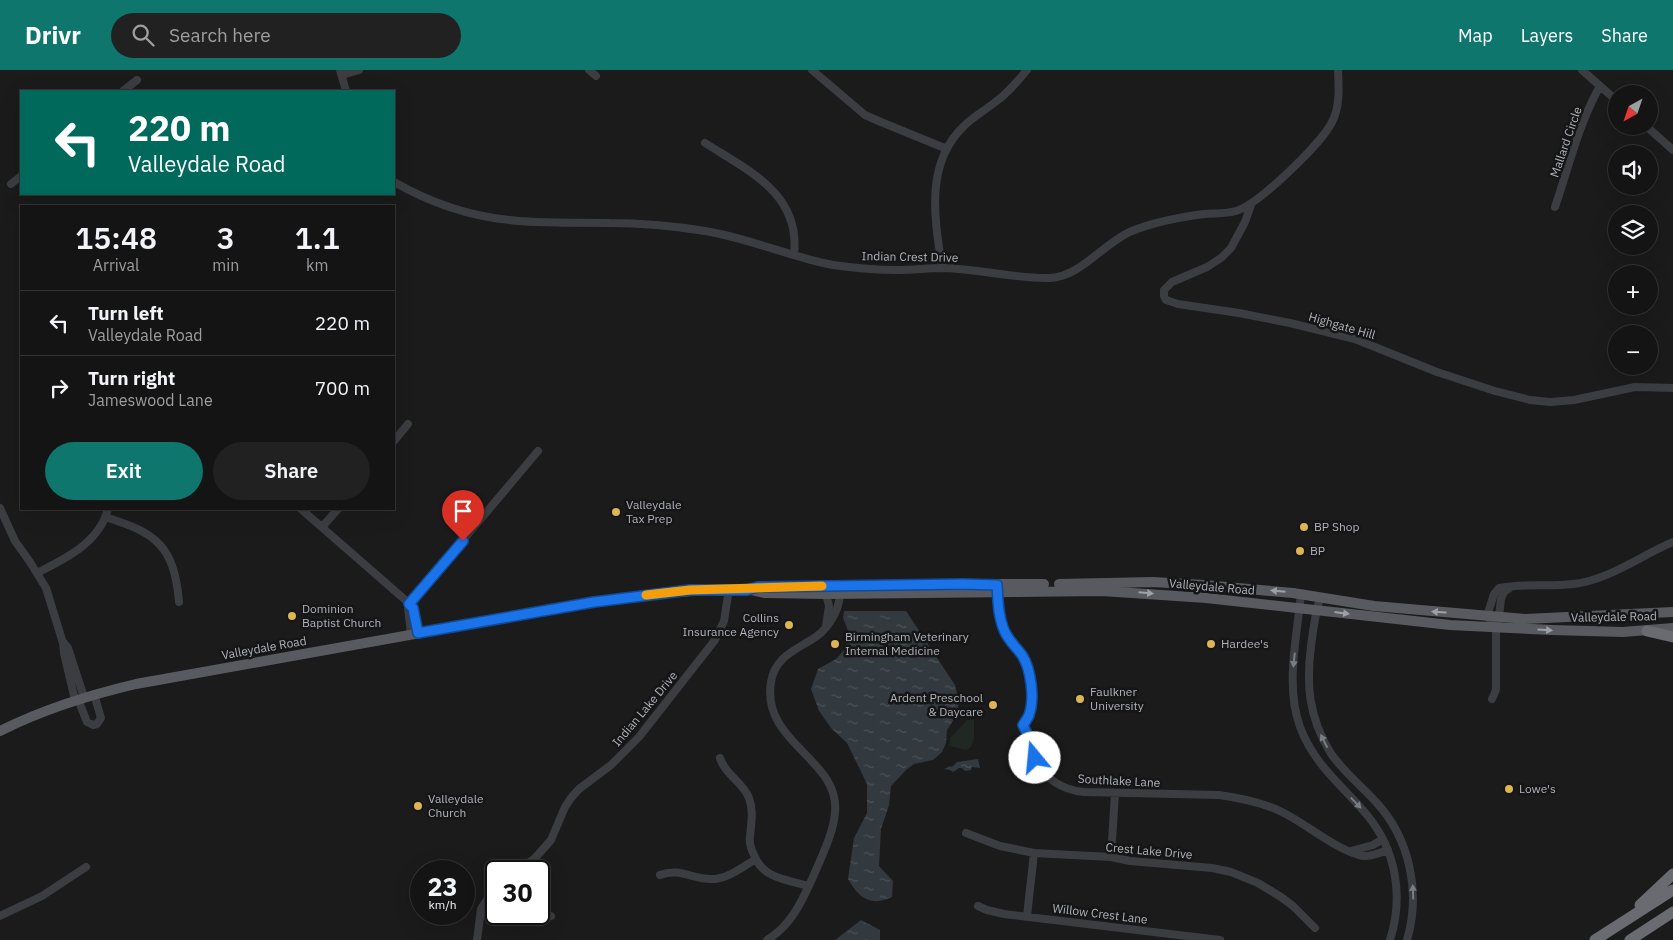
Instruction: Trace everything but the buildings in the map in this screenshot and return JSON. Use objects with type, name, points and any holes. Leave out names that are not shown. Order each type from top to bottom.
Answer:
[{"type":"highway","points":[[1647,631],[1673,637]]},
{"type":"highway","points":[[1621,923],[1673,874]]},
{"type":"highway","points":[[1595,940],[1673,890]]},
{"type":"highway","points":[[1630,940],[1671,913]]},
{"type":"main road","name":"Valleydale Road","points":[[829,590],[840,594],[1153,582],[1301,594],[1374,606],[1525,619],[1673,612]]},
{"type":"main road","name":"Valleydale Road","points":[[0,731],[83,698],[136,684],[594,602],[690,590],[747,590],[765,593],[963,584],[997,589],[1143,592],[1426,623],[1496,628],[1647,631],[1673,628]]},
{"type":"street","points":[[346,90],[341,72],[359,70]]},
{"type":"street","points":[[589,70],[596,76]]},
{"type":"street","points":[[812,70],[865,114],[947,149]]},
{"type":"street","points":[[942,268],[934,208],[938,172],[947,149],[962,128],[1002,97],[1026,70]]},
{"type":"street","name":"Indian Crest Drive","points":[[395,182],[434,201],[489,218],[535,223],[627,223],[706,231],[834,265],[895,270],[942,268],[1032,277],[1055,277],[1079,268],[1104,247],[1134,230],[1169,220],[1236,211],[1251,204],[1278,182],[1316,144],[1329,128],[1337,106],[1338,70]]},
{"type":"street","points":[[1582,70],[1608,93]]},
{"type":"street","points":[[124,90],[136,80]]},
{"type":"street","name":"Mallard Circle","points":[[1555,207],[1582,127],[1600,86]]},
{"type":"street","points":[[1656,135],[1673,150]]},
{"type":"street","points":[[704,143],[756,176],[771,188],[783,202],[794,226],[796,238],[794,255]]},
{"type":"street","points":[[11,184],[20,177]]},
{"type":"street","name":"Highgate Hill","points":[[1251,204],[1245,222],[1231,248],[1221,258],[1207,267],[1172,282],[1164,290],[1163,294],[1166,300],[1178,304],[1290,323],[1355,339],[1437,372],[1530,400],[1550,402],[1574,400],[1635,387],[1673,388]]},
{"type":"street","points":[[395,440],[408,424]]},
{"type":"street","points":[[409,604],[538,451]]},
{"type":"street","points":[[0,508],[15,541],[46,588],[63,643],[64,653],[83,698]]},
{"type":"street","points":[[302,510],[413,608],[414,634]]},
{"type":"street","points":[[322,527],[337,510]]},
{"type":"street","points":[[37,573],[85,544],[94,535],[106,513],[147,533],[162,546],[174,568],[180,602]]},
{"type":"street","points":[[1496,628],[1487,616],[1496,590],[1504,587],[1573,584],[1594,580],[1673,542]]},
{"type":"street","points":[[1492,699],[1496,690],[1496,628],[1500,599],[1504,592],[1511,587]]},
{"type":"street","name":"Southlake Lane","points":[[997,589],[1000,620],[1004,630],[1028,666],[1030,676],[1031,705],[1029,715],[1023,725],[1038,765],[1052,780],[1070,790],[1084,792],[1219,796],[1252,801],[1293,817],[1345,849],[1363,856],[1371,856],[1386,845]]},
{"type":"street","name":"Indian Lake Drive","points":[[532,860],[551,840],[565,807],[571,798],[579,789],[611,765],[639,737],[715,640],[724,621],[729,590]]},
{"type":"street","points":[[826,626],[829,590]]},
{"type":"street","points":[[767,940],[786,924],[809,886],[836,811],[834,794],[830,785],[781,728],[773,709],[770,688],[772,676],[780,660],[788,652],[816,637],[826,626],[837,612],[840,594]]},
{"type":"street","points":[[1301,594],[1293,678],[1294,699],[1300,725],[1318,762],[1367,815],[1386,845],[1395,874],[1397,900],[1395,921],[1390,940]]},
{"type":"street","points":[[1320,598],[1316,611],[1308,669],[1311,708],[1318,728],[1332,754],[1380,806],[1400,838],[1407,856],[1413,885],[1412,912],[1407,940]]},
{"type":"street","points":[[720,758],[724,768],[742,786],[750,800],[752,818],[750,842],[755,860],[772,875],[783,880],[809,886]]},
{"type":"street","points":[[1111,857],[1116,793]]},
{"type":"street","name":"Crest Lake Drive","points":[[966,833],[1000,846],[1034,853],[1111,857],[1130,861],[1212,868],[1242,876],[1281,897],[1315,928]]},
{"type":"street","points":[[1351,851],[1373,845],[1386,845],[1400,838]]},
{"type":"street","points":[[1027,916],[1034,853]]},
{"type":"street","points":[[660,874],[672,871],[702,879],[717,879],[755,860]]},
{"type":"street","points":[[0,916],[42,896],[86,867]]},
{"type":"street","points":[[477,940],[481,909],[485,905]]},
{"type":"street","name":"Willow Crest Lane","points":[[978,906],[992,912],[1220,940]]},
{"type":"shaded area","points":[[967,720],[974,720],[974,739],[971,747],[966,750],[949,746],[951,737]]},
{"type":"water","points":[[844,611],[906,611],[955,685],[959,702],[956,716],[947,730],[946,743],[942,752],[933,760],[914,764],[891,786],[889,805],[881,829],[879,866],[893,881],[892,897],[877,901],[871,901],[861,896],[848,879],[854,838],[867,813],[867,784],[847,743],[831,728],[819,711],[811,689],[818,669],[836,659],[845,649],[849,633],[843,618]]},
{"type":"water","points":[[978,759],[980,768],[972,767],[971,770],[965,771],[959,768],[953,772],[944,769],[952,767],[957,762]]},
{"type":"water","points":[[861,920],[880,930],[880,940],[835,940]]},
{"type":"slow traffic","points":[[646,595],[690,590],[747,590],[758,587],[822,586]]},
{"type":"place","name":"Valleydale Tax Prep","points":[[616,512]]},
{"type":"place","name":"BP Shop","points":[[1304,527]]},
{"type":"place","name":"BP","points":[[1300,551]]},
{"type":"place","name":"Dominion Baptist Church","points":[[292,616]]},
{"type":"place","name":"Collins Insurance Agency","points":[[789,625]]},
{"type":"place","name":"Birmingham Veterinary Internal Medicine","points":[[835,644]]},
{"type":"place","name":"Hardee's","points":[[1211,644]]},
{"type":"place","name":"Faulkner University","points":[[1080,699]]},
{"type":"place","name":"Ardent Preschool & Daycare","points":[[993,705]]},
{"type":"place","name":"Lowe's","points":[[1509,789]]},
{"type":"place","name":"Valleydale Church","points":[[418,806]]},
{"type":"route","points":[[463,541],[409,604],[413,608],[418,633],[594,602],[690,590],[747,590],[758,587],[886,586],[905,584],[997,585],[1000,620],[1008,638],[1023,656],[1028,666],[1031,705],[1029,715],[1023,725],[1035,758]]}]
